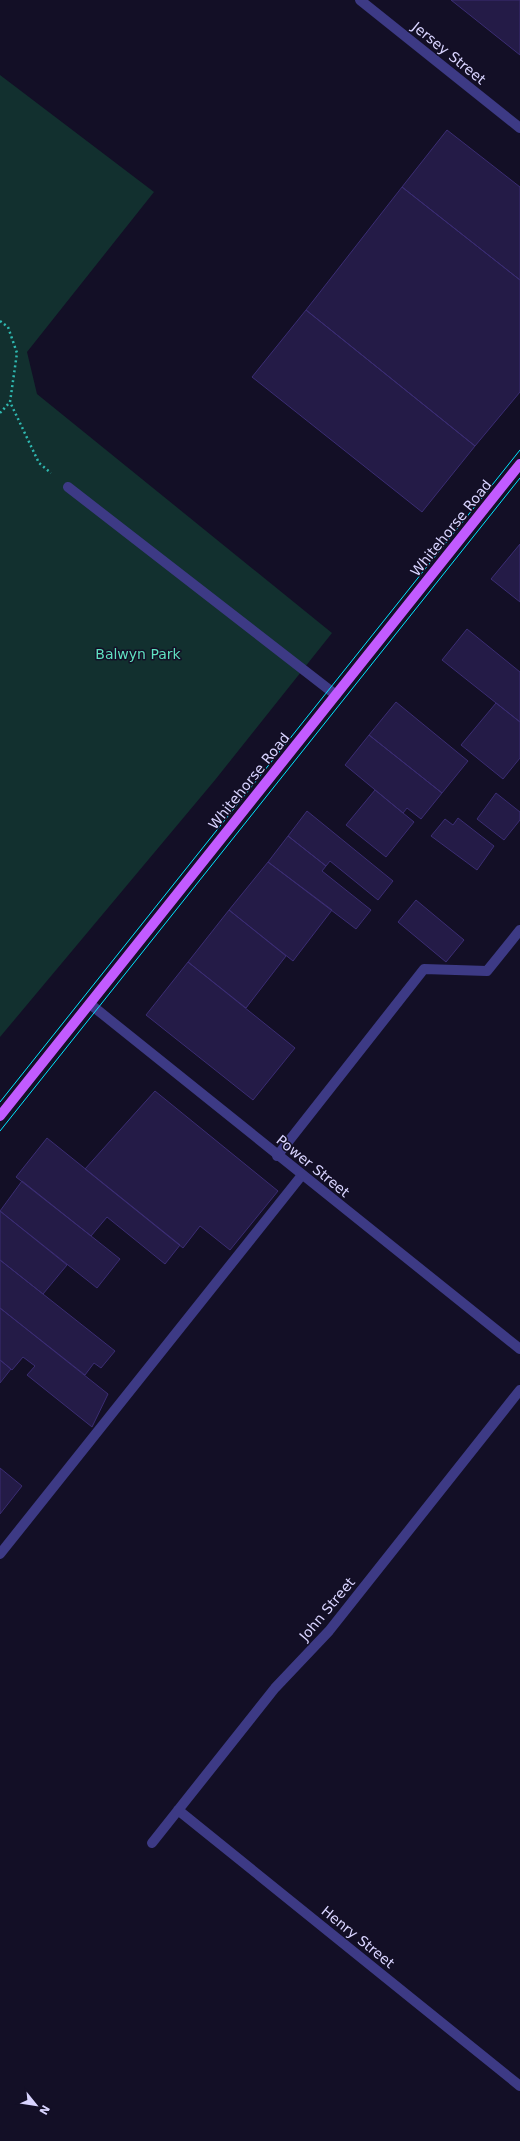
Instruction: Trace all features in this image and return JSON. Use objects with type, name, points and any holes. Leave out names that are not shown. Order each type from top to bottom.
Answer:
[{"type":"main road","name":"Whitehorse Road","points":[[0,1116],[520,464]]},
{"type":"street","name":"Jersey Street","points":[[360,0],[520,128]]},
{"type":"street","points":[[68,487],[336,695]]},
{"type":"street","points":[[277,1156],[424,969],[487,971],[520,930]]},
{"type":"street","name":"Power Street","points":[[90,1004],[277,1156],[520,1349]]},
{"type":"street","points":[[0,1554],[302,1175]]},
{"type":"street","name":"John Street","points":[[152,1843],[275,1688],[329,1631],[520,1390]]},
{"type":"street","name":"Henry Street","points":[[178,1810],[520,2086]]},
{"type":"path","points":[[0,321],[8,327],[17,353],[10,402],[39,463],[68,487]]},
{"type":"path","points":[[0,413],[10,402]]},
{"type":"green space","name":"Balwyn Park","points":[[0,75],[154,192],[27,352],[37,394],[332,633],[215,780],[0,1037]]},
{"type":"building","points":[[451,0],[520,0],[520,55]]},
{"type":"building","points":[[447,130],[520,187],[520,280],[402,187]]},
{"type":"building","points":[[402,187],[520,280],[520,392],[475,446],[306,310]]},
{"type":"building","points":[[306,310],[475,446],[422,512],[252,377]]},
{"type":"building","points":[[520,544],[520,602],[491,579]]},
{"type":"building","points":[[467,629],[520,672],[520,722],[442,660]]},
{"type":"building","points":[[396,702],[468,761],[442,793],[369,735]]},
{"type":"building","points":[[496,703],[520,722],[520,758],[503,779],[461,745]]},
{"type":"building","points":[[369,735],[442,793],[421,819],[407,808],[403,813],[345,765]]},
{"type":"building","points":[[375,790],[414,822],[386,857],[346,825]]},
{"type":"building","points":[[496,793],[520,812],[520,820],[504,840],[477,819]]},
{"type":"building","points":[[307,811],[393,881],[378,900],[330,861],[326,866],[288,836]]},
{"type":"building","points":[[458,818],[494,846],[477,870],[431,836],[445,819],[453,825]]},
{"type":"building","points":[[288,836],[326,866],[322,871],[371,910],[356,929],[268,862]]},
{"type":"building","points":[[268,862],[332,910],[293,961],[229,910]]},
{"type":"building","points":[[416,900],[464,940],[446,962],[398,922]]},
{"type":"building","points":[[229,910],[286,956],[246,1008],[188,962]]},
{"type":"building","points":[[188,962],[295,1048],[253,1100],[146,1015]]},
{"type":"building","points":[[155,1091],[278,1191],[230,1250],[200,1226],[183,1248],[85,1169]]},
{"type":"building","points":[[47,1138],[180,1245],[165,1264],[107,1217],[91,1236],[16,1177]]},
{"type":"building","points":[[22,1181],[120,1259],[97,1288],[0,1211]]},
{"type":"building","points":[[0,1211],[67,1265],[43,1294],[0,1260]]},
{"type":"building","points":[[0,1260],[115,1351],[101,1368],[94,1363],[85,1375],[0,1308]]},
{"type":"building","points":[[0,1308],[108,1394],[92,1427],[27,1375],[35,1366],[23,1357],[12,1370],[0,1360]]},
{"type":"building","points":[[0,1360],[11,1369],[0,1383]]},
{"type":"building","points":[[0,1468],[22,1486],[0,1514]]},
{"type":"tram line","points":[[0,1102],[520,450]]},
{"type":"tram line","points":[[0,1131],[520,478]]}]
